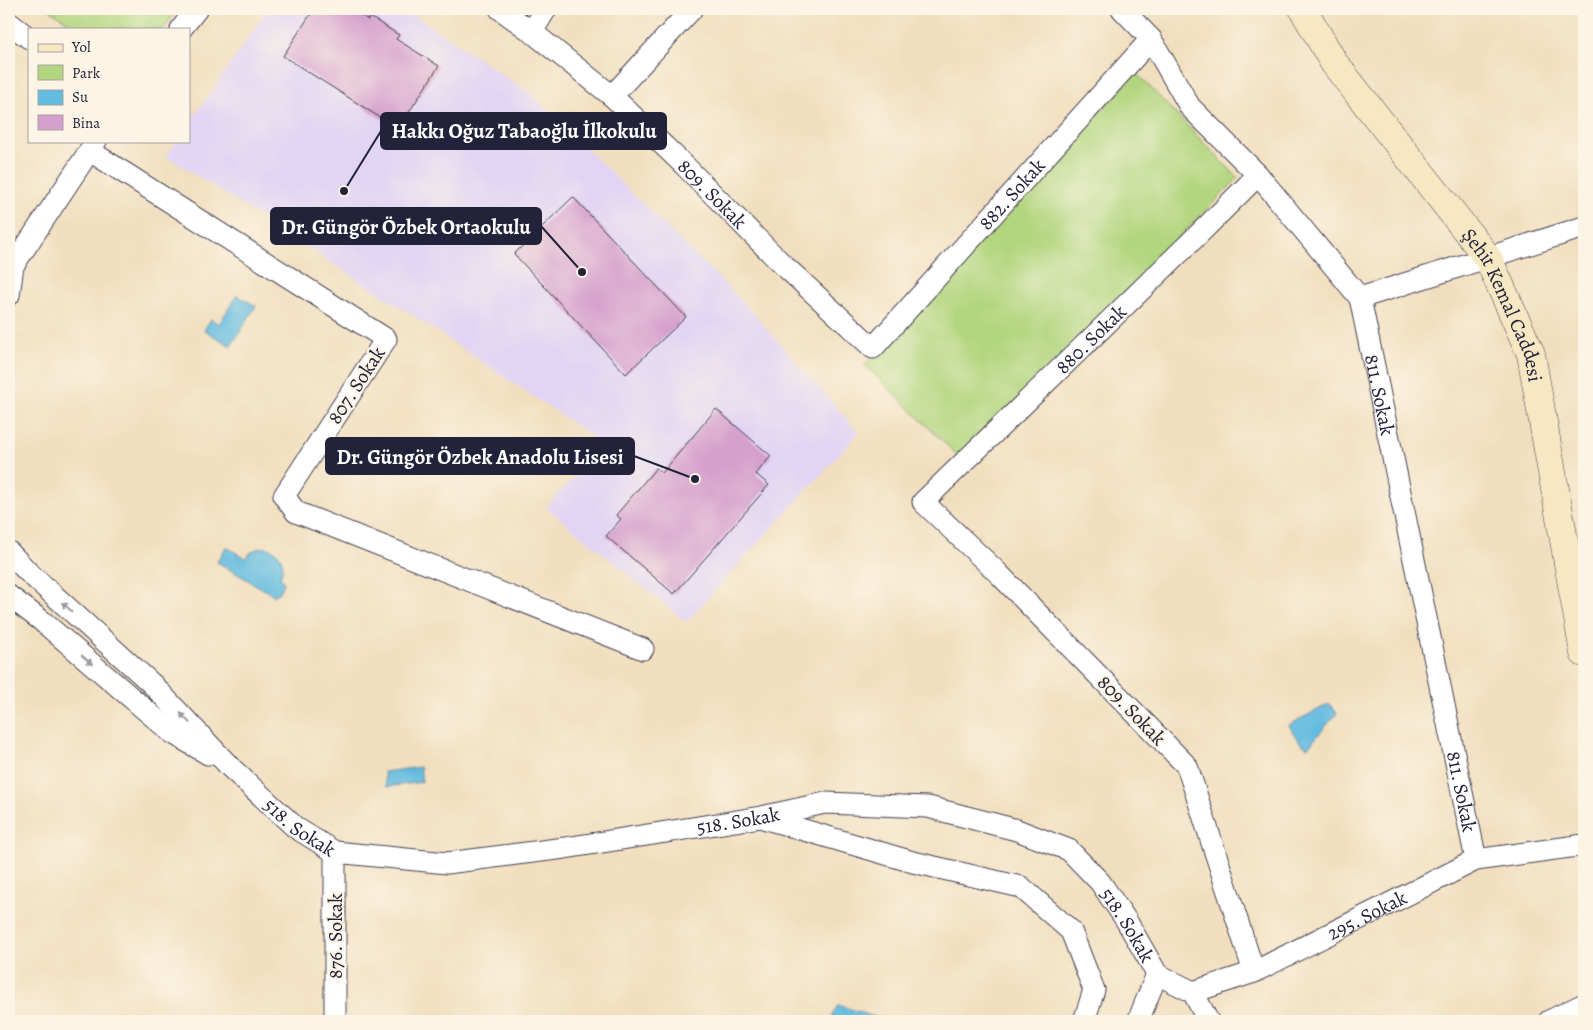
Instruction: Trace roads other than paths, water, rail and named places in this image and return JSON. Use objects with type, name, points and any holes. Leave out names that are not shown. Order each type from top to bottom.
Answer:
[{"type":"main road","name":"Şehit Kemal Caddesi","points":[[1303,9],[1334,63],[1488,258],[1530,354],[1584,653]]},
{"type":"street","points":[[182,28],[197,9]]},
{"type":"street","name":"809. Sokak","points":[[500,9],[612,96],[685,166],[779,261],[873,348]]},
{"type":"street","points":[[532,32],[546,9]]},
{"type":"street","points":[[612,96],[692,9]]},
{"type":"street","name":"811. Sokak","points":[[1122,9],[1151,39],[1190,107],[1258,175],[1360,298],[1476,860]]},
{"type":"street","points":[[9,23],[28,37]]},
{"type":"street","name":"882. Sokak","points":[[873,348],[1151,39]]},
{"type":"street","points":[[9,295],[11,269],[93,146]]},
{"type":"street","name":"807. Sokak","points":[[93,146],[386,339],[284,496],[296,512],[642,649]]},
{"type":"street","name":"880. Sokak","points":[[923,502],[1258,175]]},
{"type":"street","points":[[1360,298],[1584,227]]},
{"type":"street","name":"809. Sokak","points":[[923,502],[998,573],[1187,766],[1254,972]]},
{"type":"street","name":"518. Sokak","points":[[9,552],[152,684],[230,767],[296,828],[335,852],[447,863],[565,848],[760,817],[825,803],[928,807],[1018,830],[1069,850],[1100,882],[1126,920],[1157,974],[1138,1021]]},
{"type":"street","name":"518. Sokak","points":[[9,596],[42,621],[171,732],[230,767]]},
{"type":"street","points":[[760,817],[913,862],[1021,887],[1071,931],[1094,990],[1084,1021]]},
{"type":"street","name":"295. Sokak","points":[[1193,992],[1254,972],[1476,860],[1584,845]]},
{"type":"street","name":"876. Sokak","points":[[335,852],[335,1021]]},
{"type":"street","points":[[1157,974],[1193,992],[1208,1021]]},
{"type":"street","points":[[1549,1021],[1584,1004]]},
{"type":"water","points":[[237,295],[256,306],[231,346],[204,330],[211,319],[219,324]]},
{"type":"water","points":[[226,547],[246,558],[252,551],[259,548],[267,548],[278,554],[282,560],[283,568],[280,577],[284,583],[279,593],[275,596],[217,562]]},
{"type":"water","points":[[1329,704],[1337,713],[1308,747],[1297,738],[1289,725]]},
{"type":"water","points":[[420,767],[422,782],[386,787],[384,772]]},
{"type":"water","points":[[838,1005],[887,1021],[834,1021],[832,1016]]},
{"type":"place","name":"Hakkı Oğuz Tabaoğlu İlkokulu","points":[[344,191]]},
{"type":"place","name":"Dr. Güngör Özbek Ortaokulu","points":[[582,272]]},
{"type":"place","name":"Dr. Güngör Özbek Anadolu Lisesi","points":[[695,479]]}]
